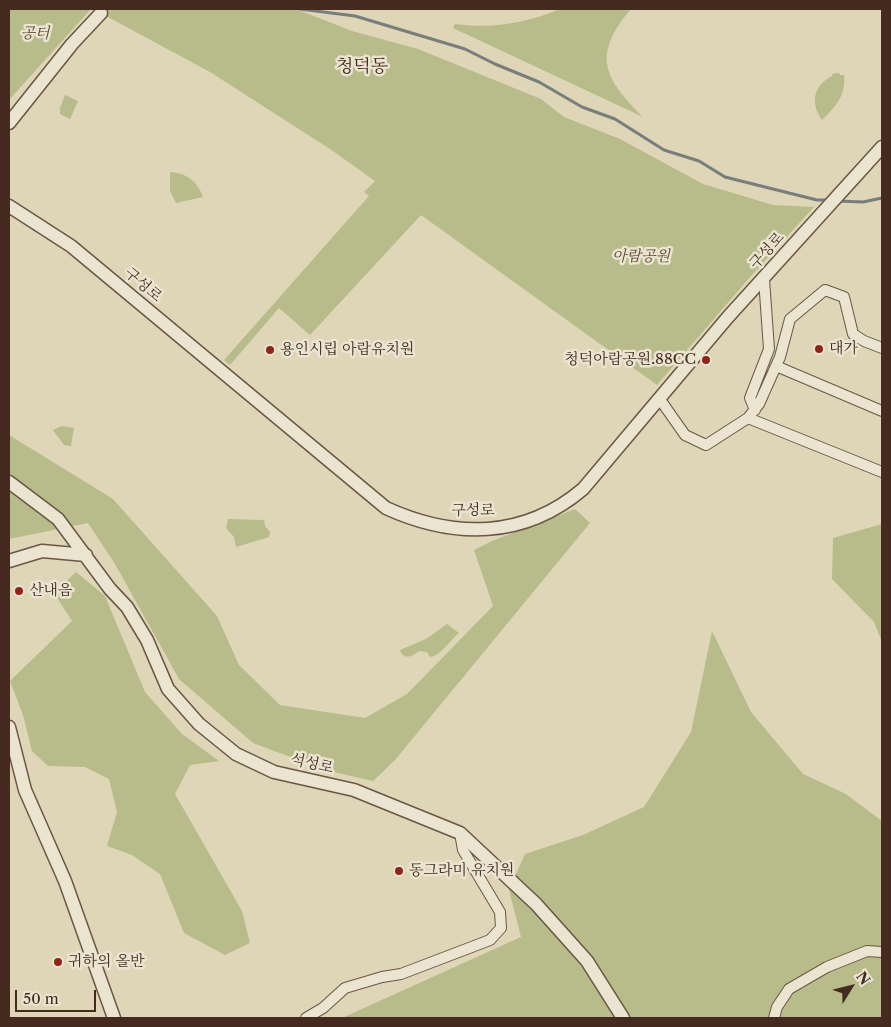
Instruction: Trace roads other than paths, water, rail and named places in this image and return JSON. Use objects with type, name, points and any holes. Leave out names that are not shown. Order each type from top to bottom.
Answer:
[{"type":"street","points":[[9,123],[72,44],[101,13]]},
{"type":"street","name":"구성로","points":[[9,206],[71,246],[386,508],[436,526],[470,530],[522,524],[558,508],[583,489],[659,398],[882,146]]},
{"type":"street","points":[[755,410],[750,398],[769,349],[764,279]]},
{"type":"street","points":[[659,398],[686,435],[706,445],[748,418],[755,410],[776,366],[790,319],[825,290],[844,297],[853,334],[864,341],[882,348]]},
{"type":"street","points":[[776,366],[882,411]]},
{"type":"street","points":[[748,418],[882,472]]},
{"type":"street","name":"석성로","points":[[9,482],[58,519],[110,589],[127,607],[148,640],[168,689],[199,724],[236,754],[274,772],[354,790],[460,833],[536,904],[581,954],[623,1018]]},
{"type":"street","points":[[9,561],[42,551],[86,555]]},
{"type":"street","points":[[9,727],[25,790],[65,881],[114,1018]]},
{"type":"street","points":[[306,1018],[323,1008],[345,988],[382,977],[401,974],[490,940],[501,928],[500,912],[462,850],[460,833]]},
{"type":"street","points":[[774,1018],[777,1007],[789,989],[827,967],[867,951],[882,952]]},
{"type":"waterway","points":[[300,9],[355,16],[465,49],[539,82],[582,107],[615,119],[664,150],[699,161],[725,177],[817,200],[829,200]]},
{"type":"waterway","points":[[838,201],[863,202],[882,198]]},
{"type":"place","name":"대가","points":[[819,349]]},
{"type":"place","name":"용인시립 아람유치원","points":[[270,350]]},
{"type":"place","name":"청덕아람공원.88CC","points":[[706,360]]},
{"type":"place","name":"산내음","points":[[19,591]]},
{"type":"place","name":"동그라미 유치원","points":[[399,871]]},
{"type":"place","name":"귀하의 올반","points":[[58,962]]},
{"type":"district","name":"청덕동","points":[[362,67]]},
{"type":"park label","name":"공터","points":[[35,34]]},
{"type":"park label","name":"아람공원","points":[[641,257]]}]
